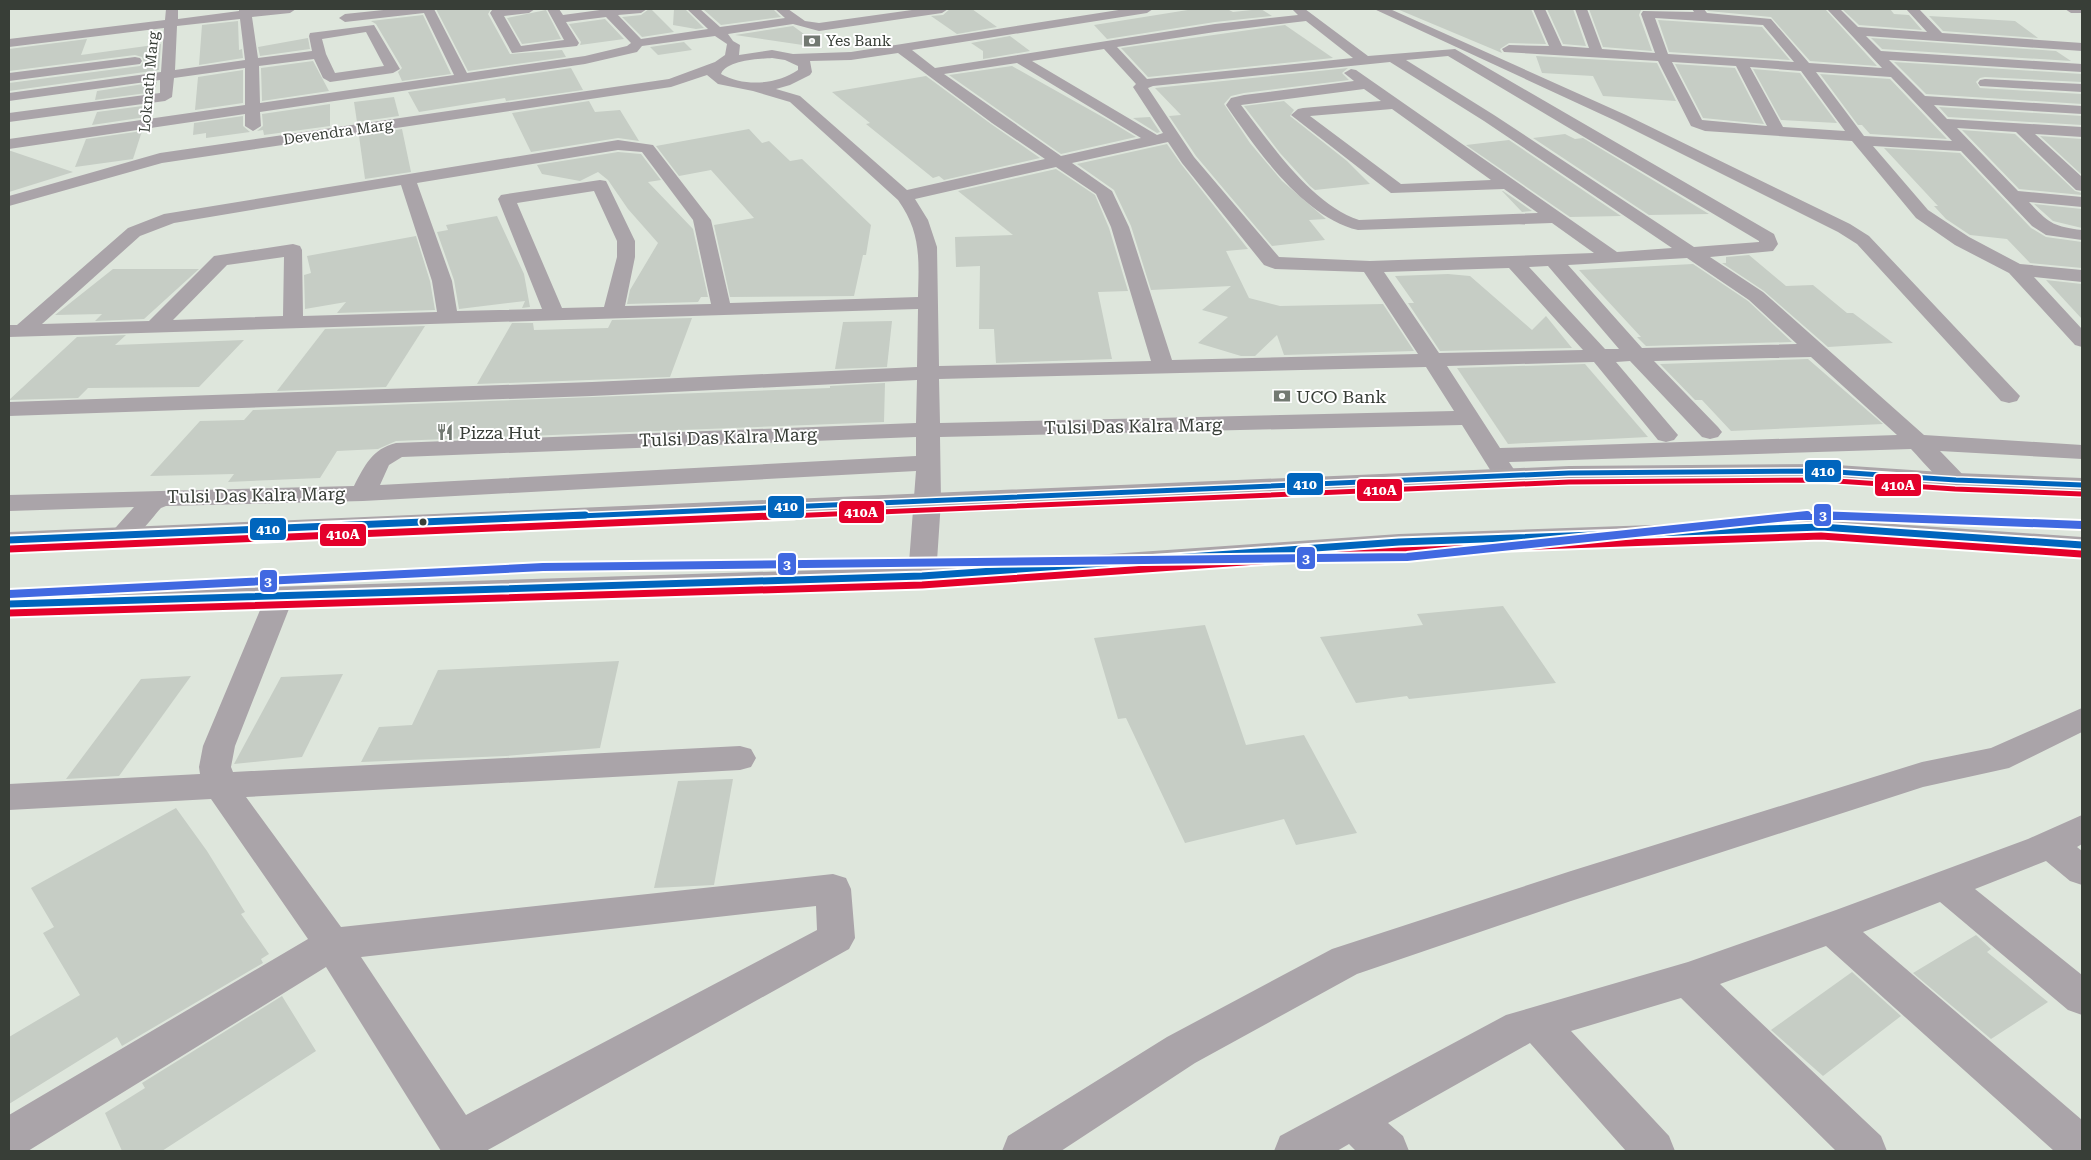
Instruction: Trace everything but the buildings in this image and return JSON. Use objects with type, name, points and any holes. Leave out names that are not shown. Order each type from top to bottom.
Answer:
[{"type":"main road","points":[[9,540],[928,501],[1500,466],[1569,473],[1822,471],[1956,480],[2082,485]]},
{"type":"main road","points":[[9,604],[922,576],[1400,542],[1821,527],[2082,545]]},
{"type":"street","name":"Loknath Marg","points":[[160,158],[161,121],[167,75],[158,57],[171,24],[172,9]]},
{"type":"street","points":[[9,43],[171,24],[246,12],[290,9]]},
{"type":"street","points":[[336,19],[423,9]]},
{"type":"street","points":[[428,9],[462,78]]},
{"type":"street","points":[[529,9],[496,14],[517,50],[572,43],[556,14],[642,9]]},
{"type":"street","points":[[693,9],[733,45],[762,56],[791,58],[851,56],[1147,9]]},
{"type":"street","points":[[781,9],[806,26],[819,27],[942,9]]},
{"type":"street","points":[[1298,9],[1366,61]]},
{"type":"street","points":[[1380,9],[1585,101],[1844,228],[1863,240],[2009,396]]},
{"type":"street","points":[[1539,9],[1556,50]]},
{"type":"street","points":[[1580,9],[1597,53]]},
{"type":"street","points":[[1756,9],[1805,67],[1859,138],[1922,214],[1962,241],[2016,269],[2082,342]]},
{"type":"street","points":[[1833,9],[2043,226],[2062,233],[2082,235]]},
{"type":"street","points":[[1912,9],[1938,37]]},
{"type":"street","points":[[2072,9],[2082,9]]},
{"type":"street","points":[[606,11],[638,43]]},
{"type":"street","points":[[1765,21],[1701,12],[1646,11],[1663,57],[1697,124],[1967,147]]},
{"type":"street","points":[[246,12],[252,29],[253,145]]},
{"type":"street","points":[[933,72],[1215,28],[1309,16]]},
{"type":"street","points":[[9,144],[585,60],[632,48],[638,43],[797,20]]},
{"type":"street","points":[[1922,20],[1942,21]]},
{"type":"street","points":[[370,28],[393,69],[330,78],[319,54],[315,36],[370,28]]},
{"type":"street","points":[[1854,31],[2082,47]]},
{"type":"street","points":[[730,84],[714,76],[713,71],[732,56],[733,45]]},
{"type":"street","points":[[1107,45],[1144,84]]},
{"type":"street","points":[[900,48],[997,120],[1103,191],[1120,227],[1164,368]]},
{"type":"street","points":[[89,67],[93,49]]},
{"type":"street","points":[[1508,49],[1556,50],[1894,73]]},
{"type":"street","points":[[1450,52],[1711,204],[1770,241],[1766,247],[1515,263],[1370,267],[1281,264],[1271,261],[1188,160],[1140,87],[1144,84],[1366,61],[1450,52]]},
{"type":"street","points":[[9,97],[252,65],[319,54]]},
{"type":"street","points":[[1878,55],[2082,68]]},
{"type":"street","name":"Devendra Marg","points":[[671,83],[736,59],[762,56]]},
{"type":"street","points":[[746,85],[773,84],[851,56]]},
{"type":"street","points":[[9,77],[158,57]]},
{"type":"street","points":[[791,58],[805,64],[793,93],[795,99]]},
{"type":"street","points":[[1018,58],[1155,140]]},
{"type":"street","points":[[1393,58],[1489,118],[1756,296],[1895,420],[1956,480]]},
{"type":"street","points":[[1959,60],[2015,106]]},
{"type":"street","points":[[1740,63],[1778,131]]},
{"type":"street","points":[[1337,64],[1613,258]]},
{"type":"street","name":"Devendra Marg","points":[[9,201],[160,158],[671,83],[746,85]]},
{"type":"street","points":[[1986,83],[2082,88]]},
{"type":"street","points":[[1366,84],[1244,99],[1233,105],[1291,179],[1344,222],[1358,225],[1556,218]]},
{"type":"street","points":[[746,85],[795,99],[904,196],[916,211],[923,227],[928,247],[928,501],[922,576]]},
{"type":"street","points":[[9,118],[165,97]]},
{"type":"street","points":[[1921,100],[2082,110]]},
{"type":"street","points":[[1394,104],[1303,112],[1299,115],[1397,189],[1507,184]]},
{"type":"street","points":[[1944,123],[2082,132]]},
{"type":"street","points":[[2020,128],[2082,186]]},
{"type":"street","points":[[9,153],[64,136]]},
{"type":"street","points":[[904,196],[1172,136]]},
{"type":"street","points":[[15,331],[134,232],[153,224],[187,214],[618,145],[647,148],[702,220],[722,310]]},
{"type":"street","points":[[2056,160],[2082,162]]},
{"type":"street","points":[[407,179],[442,281],[448,318]]},
{"type":"street","points":[[556,315],[507,199],[600,185],[626,240],[626,257],[613,313]]},
{"type":"street","points":[[2015,196],[2082,202]]},
{"type":"street","points":[[154,327],[221,260],[293,250],[293,323]]},
{"type":"street","points":[[1554,261],[1636,355],[1710,432]]},
{"type":"street","points":[[1515,263],[1600,356],[1666,435]]},
{"type":"street","points":[[1370,267],[1434,361],[1500,466],[1916,442],[2082,452]]},
{"type":"street","points":[[2016,269],[2082,276]]},
{"type":"street","points":[[15,331],[928,303]]},
{"type":"street","points":[[9,409],[592,389],[928,373],[1818,350]]},
{"type":"street","name":"Tulsi Das Kalra Marg","points":[[9,503],[166,497],[363,493],[379,461],[396,450],[928,430],[1470,418]]},
{"type":"street","points":[[363,493],[928,463]]},
{"type":"street","points":[[122,535],[152,503],[166,497]]},
{"type":"street","points":[[9,1139],[332,944],[833,889],[836,938],[462,1147],[332,944],[219,786],[215,767],[219,746],[280,596]]},
{"type":"street","points":[[1023,1151],[1180,1050],[1345,961],[1561,889],[1913,778],[1998,759],[2082,719]]},
{"type":"street","points":[[9,797],[740,758]]},
{"type":"street","points":[[1295,1151],[1520,1028],[1688,979],[1832,928],[2049,844],[2082,829]]},
{"type":"street","points":[[2049,844],[2082,871]]},
{"type":"street","points":[[1945,884],[2082,998]]},
{"type":"street","points":[[1832,928],[2082,1148]]},
{"type":"street","points":[[1688,979],[1866,1151]]},
{"type":"street","points":[[1537,1023],[1654,1151]]},
{"type":"street","points":[[1353,1120],[1388,1151]]},
{"type":"transit line","name":"410","points":[[9,540],[1569,473],[1822,471],[1956,480],[2082,485]]},
{"type":"transit line","name":"410A","points":[[9,549],[1569,482],[1822,480],[1955,489],[2082,494]]},
{"type":"transit line","name":"3","points":[[9,594],[543,567],[1407,557],[1810,515],[2082,525]]},
{"type":"transit line","name":"410","points":[[9,604],[922,576],[1399,542],[1821,527],[2082,545]]},
{"type":"transit line","name":"410A","points":[[9,613],[922,585],[1399,551],[1821,536],[2081,554]]},
{"type":"place","name":"Yes Bank","points":[[812,41]]},
{"type":"place","name":"UCO Bank","points":[[1282,396]]},
{"type":"place","name":"Pizza Hut","points":[[445,432]]}]
